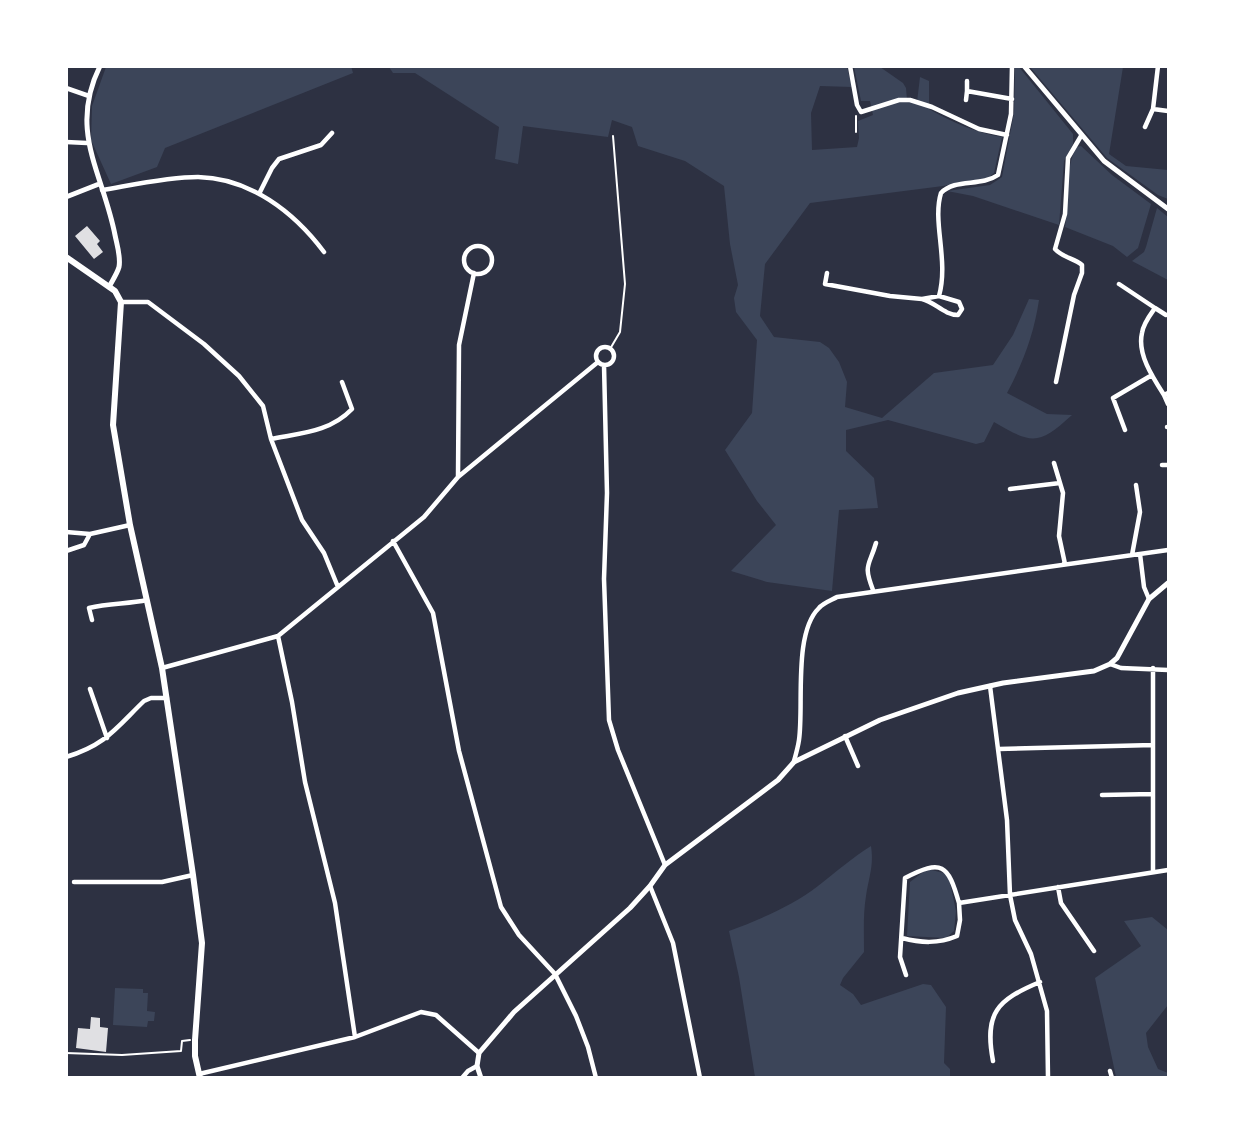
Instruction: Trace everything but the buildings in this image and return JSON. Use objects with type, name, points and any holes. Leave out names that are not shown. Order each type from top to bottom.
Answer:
[{"type":"main road","points":[[66,257],[109,287],[119,296],[121,302],[113,425],[130,525],[162,668],[193,875],[202,958],[195,1040],[199,1076]]},
{"type":"street","points":[[100,66],[89,96],[86,114],[88,143],[114,230],[119,260],[119,267],[109,287]]},
{"type":"street","points":[[850,66],[859,110],[866,113],[899,100],[910,100],[979,128],[1006,135]]},
{"type":"street","points":[[939,296],[944,265],[940,220],[941,193],[953,185],[992,179],[998,175],[1012,99],[1012,66]]},
{"type":"street","points":[[1024,66],[1104,161],[1168,209]]},
{"type":"street","points":[[1145,127],[1153,109],[1158,66]]},
{"type":"street","points":[[966,100],[967,81]]},
{"type":"street","points":[[66,89],[89,96]]},
{"type":"street","points":[[967,91],[1012,99]]},
{"type":"street","points":[[1153,109],[1168,111]]},
{"type":"street","points":[[259,194],[279,159],[321,145],[332,133]]},
{"type":"street","points":[[1056,382],[1074,295],[1082,272],[1082,265],[1060,255],[1055,249],[1064,221],[1068,158],[1081,136]]},
{"type":"street","points":[[66,142],[88,143]]},
{"type":"street","points":[[66,197],[100,187],[196,177],[235,183],[277,204],[324,252]]},
{"type":"street","points":[[482,246],[489,251],[491,264],[486,271],[474,273],[467,267],[465,257],[472,247],[482,246]]},
{"type":"street","points":[[458,477],[458,345],[474,273]]},
{"type":"street","points":[[827,273],[824,287],[922,299],[948,313],[958,315],[962,309],[959,302],[939,296],[922,299]]},
{"type":"street","points":[[1119,284],[1166,315]]},
{"type":"street","points":[[121,302],[148,302],[204,344],[239,376],[263,406],[271,439],[302,520],[324,553],[338,587]]},
{"type":"street","points":[[1155,308],[1141,337],[1143,352],[1152,375],[1166,394],[1168,404]]},
{"type":"street","points":[[162,668],[278,636],[424,517],[458,477],[601,363],[613,360],[610,349],[603,348],[596,356],[601,363],[607,505],[604,579],[609,720],[618,750],[665,865]]},
{"type":"street","points":[[1125,430],[1113,398],[1152,375]]},
{"type":"street","points":[[271,439],[321,430],[342,419],[352,409],[342,382]]},
{"type":"street","points":[[1054,463],[1063,506],[1059,536],[1065,564]]},
{"type":"street","points":[[1010,489],[1060,483]]},
{"type":"street","points":[[1132,555],[1140,512],[1136,485]]},
{"type":"street","points":[[66,532],[89,534],[130,525]]},
{"type":"street","points":[[66,551],[84,545],[89,534]]},
{"type":"street","points":[[393,541],[433,613],[459,751],[501,907],[519,935],[555,974],[576,1016],[596,1077]]},
{"type":"street","points":[[873,590],[866,573],[868,558],[873,555],[876,543]]},
{"type":"street","points":[[794,762],[799,739],[805,639],[809,623],[819,607],[837,597],[873,590],[1168,550]]},
{"type":"street","points":[[1140,554],[1144,587],[1149,600]]},
{"type":"street","points":[[481,1077],[477,1066],[479,1053],[508,1019],[650,886],[665,865],[778,780],[794,762],[845,736],[924,703],[990,685],[1094,671],[1110,664],[1117,658],[1149,600],[1168,583]]},
{"type":"street","points":[[92,620],[89,608],[106,603],[148,600]]},
{"type":"street","points":[[278,636],[305,782],[335,903],[355,1037]]},
{"type":"street","points":[[1110,664],[1121,668],[1168,670]]},
{"type":"street","points":[[1153,668],[1153,873]]},
{"type":"street","points":[[990,685],[1008,832],[1010,895],[1015,920],[1031,954],[1047,1011],[1048,1077]]},
{"type":"street","points":[[90,689],[107,738]]},
{"type":"street","points":[[66,757],[89,750],[107,738],[144,701],[167,698]]},
{"type":"street","points":[[845,736],[858,766]]},
{"type":"street","points":[[999,749],[1153,746]]},
{"type":"street","points":[[1102,794],[1153,794]]},
{"type":"street","points":[[902,938],[917,942],[943,942],[957,936],[961,920],[958,903],[951,876],[943,869],[929,866],[905,877],[900,957],[906,975]]},
{"type":"street","points":[[958,903],[1168,870]]},
{"type":"street","points":[[74,881],[162,882],[193,875]]},
{"type":"street","points":[[650,886],[673,943],[700,1077]]},
{"type":"street","points":[[1058,887],[1061,903],[1094,951]]},
{"type":"street","points":[[993,1061],[989,1039],[995,1010],[1012,993],[1040,982]]},
{"type":"street","points":[[199,1076],[355,1037],[421,1012],[436,1015],[479,1053]]},
{"type":"street","points":[[462,1077],[477,1066]]},
{"type":"street","points":[[1110,1071],[1112,1077]]},
{"type":"lane","points":[[610,349],[620,332],[625,284],[613,136]]},
{"type":"path","points":[[856,132],[855,118],[859,110]]},
{"type":"path","points":[[66,1053],[122,1055],[181,1051],[182,1041],[195,1040]]},
{"type":"shaded area","points":[[351,66],[353,73],[165,148],[157,167],[111,184],[91,140],[92,106],[106,67]]},
{"type":"shaded area","points":[[389,67],[847,67],[852,87],[820,86],[811,113],[812,150],[857,147],[858,121],[873,115],[870,101],[861,101],[854,67],[880,67],[903,83],[907,100],[917,102],[920,77],[929,81],[929,109],[964,126],[1002,137],[994,173],[988,178],[943,186],[810,203],[765,264],[760,316],[774,337],[820,342],[829,348],[839,362],[847,382],[845,407],[882,418],[934,373],[993,365],[1013,335],[1029,299],[1039,300],[1027,348],[1007,393],[1047,414],[1072,415],[1051,432],[1035,438],[1018,435],[994,422],[984,442],[976,444],[888,420],[846,430],[846,451],[874,478],[878,508],[839,510],[832,591],[767,582],[731,571],[776,525],[757,501],[725,450],[752,413],[757,340],[736,312],[734,298],[738,285],[730,244],[724,186],[685,161],[638,146],[632,127],[612,120],[608,137],[523,126],[518,164],[495,159],[499,127],[415,73],[393,73]]},
{"type":"shaded area","points":[[1015,67],[1019,67],[1073,134],[1073,144],[1064,161],[1059,225],[973,196],[947,191],[990,185],[1002,177],[1014,113]]},
{"type":"shaded area","points":[[1030,67],[1123,67],[1109,154],[1126,166],[1168,170],[1168,199],[1158,195],[1107,158]]},
{"type":"shaded area","points":[[1081,146],[1112,175],[1151,204],[1138,248],[1127,257],[1113,246],[1065,227],[1070,164],[1077,147]]},
{"type":"shaded area","points":[[1157,208],[1168,217],[1168,280],[1132,261],[1144,252]]},
{"type":"shaded area","points":[[871,846],[872,865],[864,910],[864,952],[840,985],[853,994],[861,1005],[923,984],[931,985],[946,1007],[944,1063],[950,1069],[950,1077],[755,1077],[729,931],[797,900]]},
{"type":"shaded area","points":[[927,869],[944,873],[949,878],[956,911],[954,931],[946,938],[907,936],[910,882]]},
{"type":"shaded area","points":[[1152,917],[1168,930],[1168,1005],[1146,1033],[1148,1047],[1158,1069],[1168,1073],[1168,1077],[1116,1077],[1095,978],[1141,946],[1124,921]]},
{"type":"shaded area","points":[[115,988],[143,989],[143,993],[148,993],[147,1011],[155,1012],[154,1021],[148,1021],[147,1027],[113,1025]]}]
